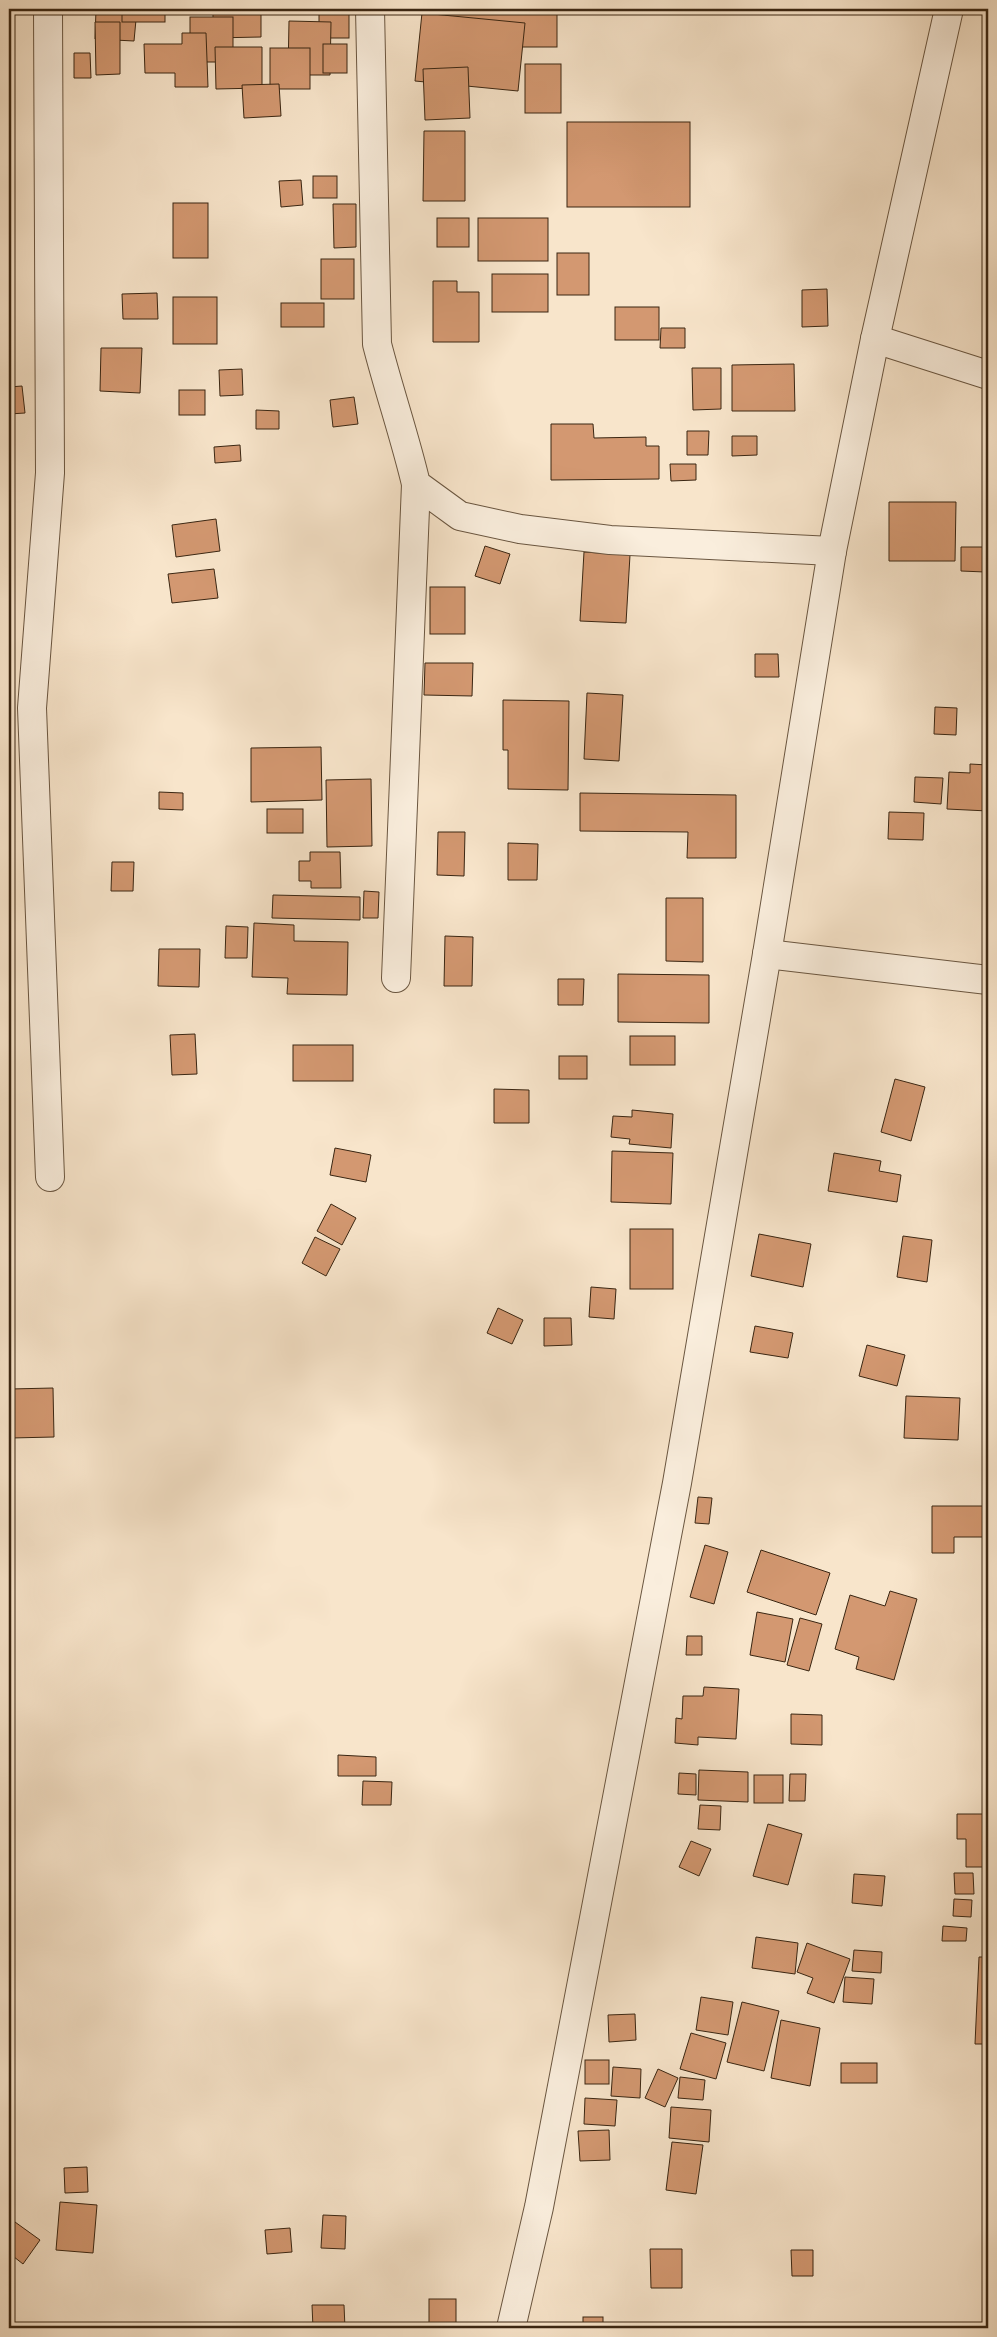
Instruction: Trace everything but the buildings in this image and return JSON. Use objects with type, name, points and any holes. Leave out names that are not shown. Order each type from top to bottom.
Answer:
[{"type":"street","points":[[48,9],[50,473],[32,708],[50,1177]]},
{"type":"street","points":[[370,9],[377,344],[390,396],[408,449],[416,484],[396,978]]},
{"type":"street","points":[[512,2328],[539,2207],[676,1483],[767,954],[832,550],[875,339],[948,9]]},
{"type":"street","points":[[875,339],[988,375]]},
{"type":"street","points":[[416,484],[460,516],[520,529],[610,540],[832,550]]},
{"type":"street","points":[[767,954],[988,980]]}]
